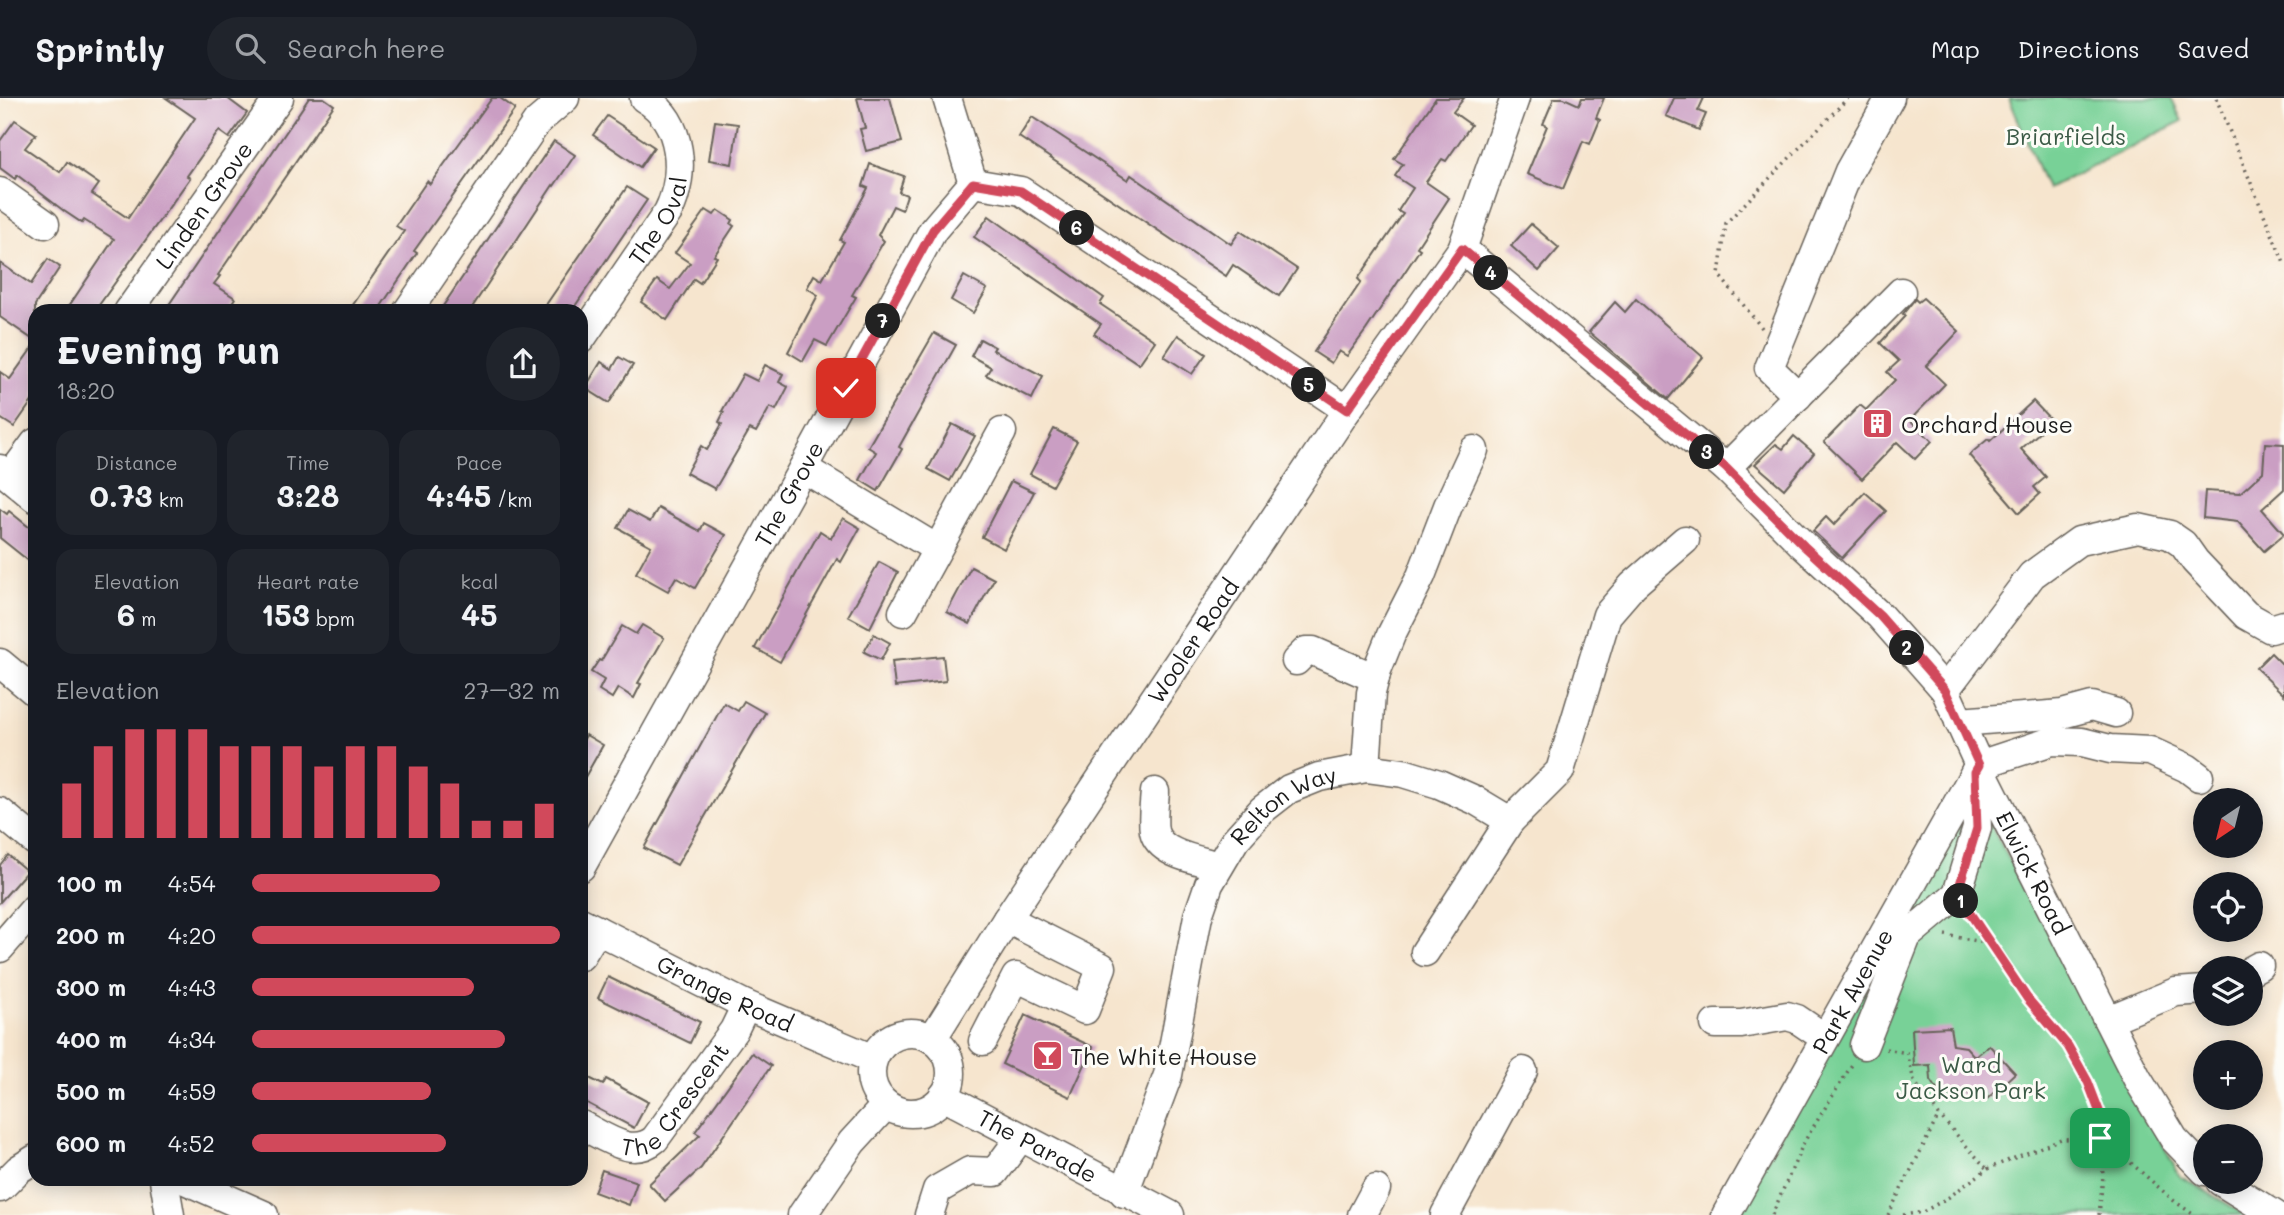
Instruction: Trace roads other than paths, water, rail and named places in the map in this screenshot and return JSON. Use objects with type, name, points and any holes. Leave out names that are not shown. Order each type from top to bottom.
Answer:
[{"type":"street","points":[[412,304],[537,122],[565,98]]},
{"type":"street","points":[[947,98],[973,183],[1021,191],[1347,410]]},
{"type":"street","points":[[1462,249],[1515,98]]},
{"type":"street","points":[[1798,396],[1769,369],[1849,171],[1889,98]]},
{"type":"street","name":"Linden Grove","points":[[134,304],[276,99]]},
{"type":"street","name":"The Oval","points":[[588,329],[674,198],[679,177],[678,149],[659,110],[647,99]]},
{"type":"street","name":"The Grove","points":[[588,854],[933,230],[973,183]]},
{"type":"street","points":[[0,192],[45,224]]},
{"type":"street","name":"Wooler Road","points":[[932,1039],[1007,919],[1347,410],[1462,249]]},
{"type":"street","name":"Elwick Road","points":[[1462,249],[1726,468],[1804,546],[1880,616],[1945,690],[1977,768],[2137,1079],[2174,1139],[2193,1159]]},
{"type":"street","points":[[1726,468],[1901,292]]},
{"type":"street","points":[[903,612],[1002,432]]},
{"type":"street","points":[[28,450],[5,473],[28,492]]},
{"type":"street","name":"Relton Way","points":[[1124,1193],[1168,1075],[1198,916],[1209,884],[1235,840],[1262,810],[1289,789],[1319,777],[1366,768],[1368,718],[1375,678],[1391,635],[1422,576],[1448,506],[1474,450]]},
{"type":"street","points":[[803,468],[937,549]]},
{"type":"street","points":[[1945,690],[2032,575],[2079,541],[2138,528],[2170,534],[2183,544],[2195,561],[2246,615],[2271,629],[2284,625]]},
{"type":"street","points":[[1425,951],[1510,821],[1560,771],[1607,615],[1633,586],[1685,540]]},
{"type":"street","points":[[1296,661],[1303,653],[1313,651],[1375,678]]},
{"type":"street","points":[[0,663],[28,686]]},
{"type":"street","points":[[1959,722],[2062,714],[2092,706],[2116,713]]},
{"type":"street","points":[[1864,1045],[1907,936],[1957,894],[1977,828],[1977,768],[2052,741],[2082,742],[2110,749],[2150,751],[2187,768],[2199,777]]},
{"type":"street","points":[[1366,768],[1403,773],[1439,784],[1475,800],[1510,821]]},
{"type":"street","name":"Park Avenue","points":[[1726,1215],[1977,768]]},
{"type":"street","points":[[1155,792],[1154,829],[1161,843],[1176,852],[1219,866]]},
{"type":"street","points":[[0,812],[28,835]]},
{"type":"street","points":[[0,948],[28,916]]},
{"type":"street","points":[[983,1041],[1016,977],[1085,1010],[1102,967],[1007,919]]},
{"type":"street","name":"Grange Road","points":[[589,926],[746,1005],[873,1059]]},
{"type":"street","points":[[2108,1020],[2176,992],[2193,991]]},
{"type":"street","name":"The Crescent","points":[[588,1128],[624,1146],[636,1148],[647,1145],[734,1030],[746,1005]]},
{"type":"street","points":[[1715,1024],[1751,1023],[1787,1016],[1797,1019],[1825,1038]]},
{"type":"street","points":[[914,1033],[932,1039],[943,1048],[949,1061],[950,1081],[943,1096],[926,1110],[911,1113],[898,1111],[886,1105],[874,1090],[871,1077],[873,1059],[883,1043],[900,1034],[914,1033]]},
{"type":"street","points":[[1445,1215],[1523,1071]]},
{"type":"street","name":"The Parade","points":[[943,1096],[1170,1215]]},
{"type":"street","points":[[802,1215],[852,1142],[886,1105]]},
{"type":"street","points":[[929,1215],[937,1190],[970,1171],[995,1172],[1020,1138]]},
{"type":"street","points":[[0,1188],[28,1163]]},
{"type":"street","points":[[165,1186],[170,1215]]},
{"type":"street","points":[[199,1186],[264,1215]]},
{"type":"street","points":[[1362,1215],[1376,1189]]},
{"type":"street","points":[[2241,1194],[2275,1215]]},
{"type":"place","name":"Orchard House","points":[[1878,424]]},
{"type":"place","name":"The White House","points":[[1047,1056]]},
{"type":"park label","name":"Briarfields","points":[[2066,136]]},
{"type":"park label","name":"Ward Jackson Park","points":[[1971,1077]]}]
